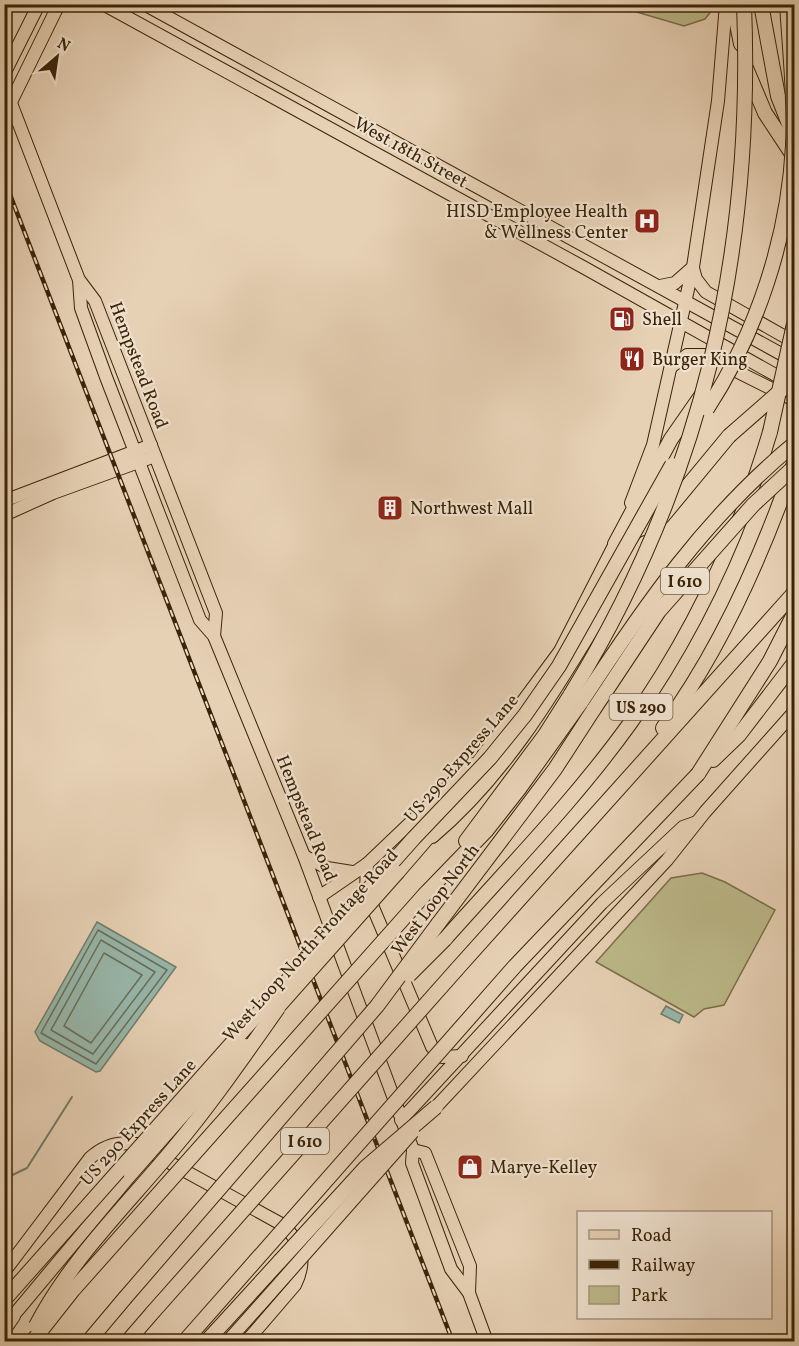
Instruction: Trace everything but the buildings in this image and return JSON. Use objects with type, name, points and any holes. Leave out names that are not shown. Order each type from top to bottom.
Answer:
[{"type":"highway","points":[[733,4],[747,76],[765,113],[795,157]]},
{"type":"highway","points":[[576,698],[651,542],[689,438],[711,365],[728,283],[743,172],[747,78],[744,4]]},
{"type":"highway","points":[[761,4],[778,96],[795,139]]},
{"type":"highway","points":[[788,4],[795,42]]},
{"type":"highway","name":"US 290 Express Lane","points":[[4,1300],[400,855],[490,758],[525,715],[559,666],[663,480],[714,399],[734,362],[761,299],[776,254],[790,184],[793,108],[788,4]]},
{"type":"highway","name":"US 290","points":[[377,1006],[445,939],[583,784],[652,691],[711,587],[748,502],[770,432],[795,324]]},
{"type":"highway","points":[[615,544],[671,439],[748,327]]},
{"type":"highway","points":[[432,836],[451,819],[499,765],[535,717],[635,558],[676,498],[729,436],[795,379]]},
{"type":"highway","points":[[30,1341],[447,869],[544,735],[576,698],[685,553],[745,488],[795,444]]},
{"type":"highway","name":"US 290","points":[[626,778],[680,705],[724,628],[753,570],[795,466]]},
{"type":"highway","name":"West Loop North","points":[[88,1341],[377,1006],[555,769],[659,611],[753,506],[795,466]]},
{"type":"highway","name":"I 610","points":[[127,1341],[626,778],[742,654],[795,593]]},
{"type":"highway","points":[[698,774],[770,662],[795,614]]},
{"type":"highway","points":[[184,1341],[515,966],[698,774],[739,735],[795,663]]},
{"type":"highway","points":[[30,1341],[48,1303],[80,1260],[199,1117],[278,1008]]},
{"type":"highway","points":[[206,1341],[366,1167],[436,1107]]},
{"type":"main road","points":[[4,74],[39,4]]},
{"type":"main road","points":[[11,102],[59,4]]},
{"type":"main road","name":"West 18th Street","points":[[103,4],[795,386]]},
{"type":"main road","name":"West 18th Street","points":[[144,4],[795,361]]},
{"type":"main road","name":"West Loop North Frontage Road","points":[[7,1324],[130,1176],[432,836],[482,753],[560,651],[615,544],[653,446],[693,267],[718,100],[726,4]]},
{"type":"main road","points":[[180,46],[189,28]]},
{"type":"main road","points":[[248,83],[257,66]]},
{"type":"main road","name":"Hempstead Road","points":[[4,85],[79,280],[95,301],[216,613],[214,636]]},
{"type":"main road","points":[[340,134],[348,116]]},
{"type":"main road","points":[[430,183],[439,166]]},
{"type":"main road","points":[[503,223],[512,207]]},
{"type":"main road","points":[[583,267],[592,251]]},
{"type":"main road","points":[[660,286],[675,283],[693,267],[696,279],[706,292],[795,342]]},
{"type":"main road","name":"Hempstead Road","points":[[79,280],[81,308],[135,456],[200,620],[214,636],[304,856],[413,1150],[412,1162],[451,1269],[469,1293],[487,1341]]},
{"type":"main road","points":[[671,367],[687,355],[705,355],[795,400]]},
{"type":"main road","points":[[4,501],[153,451]]},
{"type":"main road","points":[[4,515],[135,456]]},
{"type":"main road","points":[[227,1341],[501,1035],[667,860],[697,822],[795,712]]},
{"type":"main road","points":[[319,897],[352,872],[367,864],[439,798],[482,753]]},
{"type":"main road","points":[[401,1120],[602,903],[683,826],[697,822]]},
{"type":"main road","points":[[304,856],[327,868],[352,872]]},
{"type":"main road","points":[[367,864],[366,891],[432,1047],[442,1058],[462,1056]]},
{"type":"main road","points":[[4,1272],[97,1151],[115,1143],[136,1144],[283,1224],[295,1236],[302,1250],[300,1276],[295,1285],[246,1341]]},
{"type":"main road","name":"Hempstead Road","points":[[413,1150],[425,1153],[470,1266],[469,1293]]},
{"type":"green space","points":[[613,5],[716,5],[705,19],[684,26]]},
{"type":"green space","points":[[702,873],[725,882],[775,910],[724,1005],[704,1009],[694,1017],[596,962],[671,878]]},
{"type":"water","points":[[97,922],[176,967],[100,1071],[96,1072],[40,1041],[35,1032]]},
{"type":"water","points":[[666,1006],[683,1015],[679,1023],[661,1014]]},
{"type":"waterway","points":[[4,1179],[27,1168],[72,1097]]},
{"type":"railway","points":[[4,179],[453,1342]]},
{"type":"place","name":"HISD Employee Health & Wellness Center","points":[[647,221]]},
{"type":"place","name":"Shell","points":[[622,319]]},
{"type":"place","name":"Burger King","points":[[632,359]]},
{"type":"place","name":"Northwest Mall","points":[[390,508]]},
{"type":"place","name":"Marye-Kelley","points":[[470,1167]]}]
